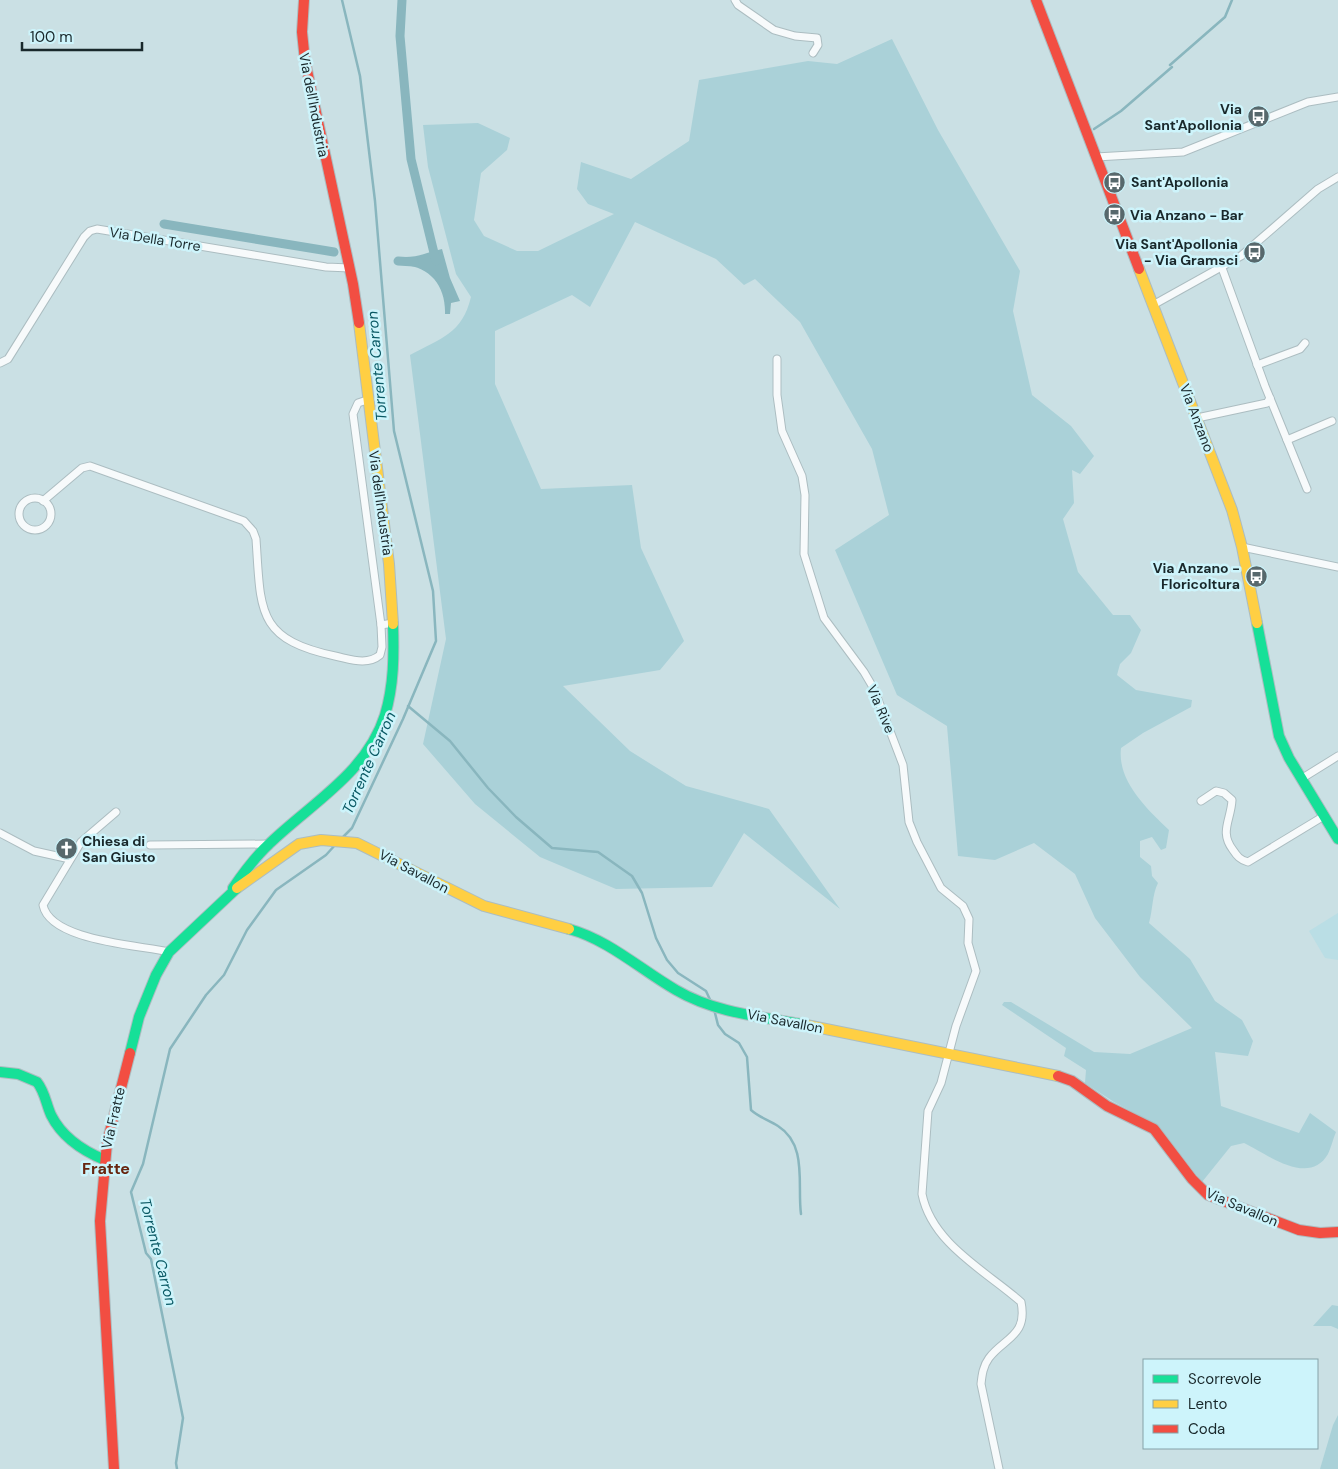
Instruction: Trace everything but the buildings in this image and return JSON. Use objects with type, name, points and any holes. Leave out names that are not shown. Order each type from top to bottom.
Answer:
[{"type":"main road","name":"Via dell'Industria","points":[[231,892],[243,872],[269,844],[353,770],[372,743],[389,700],[393,624],[390,568],[350,268],[342,225],[319,137],[302,42],[304,0]]},
{"type":"main road","name":"Via Anzano","points":[[1036,0],[1232,510],[1242,547],[1276,727],[1282,744],[1324,816],[1334,823],[1338,839]]},
{"type":"main road","name":"Via Savallon","points":[[231,892],[289,849],[310,841],[357,843],[375,850],[439,885],[484,906],[576,931],[603,943],[677,991],[714,1007],[1061,1077],[1072,1081],[1107,1106],[1154,1129],[1192,1180],[1208,1194],[1299,1230],[1320,1233],[1338,1232]]},
{"type":"main road","name":"Via Fratte","points":[[114,1469],[100,1221],[110,1124],[139,1017],[152,983],[169,952],[231,892]]},
{"type":"main road","points":[[0,1072],[20,1073],[33,1078],[46,1093],[59,1128],[92,1154],[105,1160]]},
{"type":"street","points":[[735,0],[738,5],[774,30],[795,36],[818,38],[818,45],[812,53]]},
{"type":"street","points":[[1096,157],[1183,152],[1308,102],[1338,97]]},
{"type":"street","points":[[1153,305],[1222,268],[1253,247],[1318,189],[1338,177]]},
{"type":"street","name":"Via Della Torre","points":[[0,363],[8,359],[84,237],[90,231],[97,230],[326,266],[350,268]]},
{"type":"street","points":[[1222,268],[1257,365],[1307,489]]},
{"type":"street","points":[[1257,365],[1300,349],[1305,343]]},
{"type":"street","name":"Via Rive","points":[[777,359],[776,395],[782,431],[802,476],[805,494],[804,554],[824,618],[864,672],[874,689],[903,765],[909,822],[916,842],[941,888],[963,906],[969,919],[968,944],[976,971],[956,1026],[941,1083],[928,1111],[922,1194],[924,1206],[939,1230],[961,1255],[1021,1302],[1023,1313],[1012,1338],[989,1358],[982,1371],[981,1384],[999,1469]]},
{"type":"street","points":[[1197,418],[1267,403],[1270,398]]},
{"type":"street","points":[[43,501],[82,468],[90,466],[244,521],[254,531],[260,598],[269,621],[283,638],[310,651],[353,660],[372,660],[380,655],[382,624],[354,414],[358,403],[367,400]]},
{"type":"street","points":[[1287,440],[1332,421]]},
{"type":"street","points":[[33,499],[43,501],[50,509],[47,524],[34,530],[24,526],[19,517],[21,507],[33,499]]},
{"type":"street","points":[[1242,547],[1338,567]]},
{"type":"street","points":[[382,624],[393,624]]},
{"type":"street","points":[[1301,779],[1338,756]]},
{"type":"street","points":[[1201,801],[1216,791],[1224,793],[1232,800],[1225,834],[1226,841],[1241,860],[1248,862],[1324,816]]},
{"type":"street","points":[[116,812],[81,842],[43,905],[45,912],[56,924],[94,939],[169,952]]},
{"type":"street","points":[[0,833],[34,851],[70,859]]},
{"type":"street","points":[[150,845],[269,844]]},
{"type":"shaded area","points":[[892,39],[938,130],[1020,271],[1013,311],[1032,395],[1071,426],[1094,456],[1080,474],[1072,470],[1074,503],[1063,519],[1078,572],[1113,615],[1130,615],[1141,630],[1131,653],[1120,664],[1117,675],[1136,690],[1192,700],[1191,707],[1143,733],[1121,748],[1124,772],[1135,794],[1169,830],[1166,848],[1161,850],[1152,837],[1140,841],[1140,857],[1151,866],[1152,876],[1158,883],[1149,923],[1190,959],[1215,1001],[1242,1020],[1253,1041],[1248,1056],[1215,1052],[1221,1106],[1299,1133],[1310,1113],[1336,1132],[1328,1154],[1320,1163],[1310,1168],[1288,1165],[1244,1143],[1231,1146],[1202,1182],[1159,1126],[1114,1102],[1085,1083],[1086,1070],[1064,1056],[1066,1048],[1002,1005],[1004,1002],[1011,1002],[1094,1052],[1130,1054],[1192,1028],[1140,977],[1095,918],[1075,874],[1034,843],[995,860],[958,856],[947,726],[897,695],[835,550],[889,515],[872,449],[800,322],[755,279],[744,285],[716,259],[635,222],[590,307],[572,295],[495,331],[495,384],[541,489],[632,485],[641,548],[684,641],[660,670],[563,686],[630,751],[686,786],[769,809],[840,909],[744,833],[712,887],[616,889],[540,857],[475,804],[423,744],[446,639],[410,355],[441,339],[456,327],[467,309],[471,297],[456,274],[428,167],[423,125],[478,123],[510,138],[507,150],[481,173],[474,220],[484,236],[517,251],[538,251],[614,214],[588,204],[577,189],[581,162],[631,179],[689,141],[699,80],[808,61],[837,64]]},
{"type":"shaded area","points":[[442,249],[450,278],[460,301],[451,303],[450,314],[445,314],[443,295],[435,280],[422,270],[404,265],[402,257],[418,256]]},
{"type":"shaded area","points":[[1338,913],[1338,960],[1325,958],[1309,931]]},
{"type":"shaded area","points":[[1332,1305],[1338,1306],[1338,1329],[1331,1326],[1313,1326]]},
{"type":"shaded area","points":[[1338,1415],[1338,1469],[1320,1469],[1333,1425]]},
{"type":"waterway","name":"Torrente Carron","points":[[342,0],[360,76],[375,201],[394,431],[433,591],[436,641],[403,719],[352,828],[342,838]]},
{"type":"waterway","points":[[402,0],[400,36],[411,159],[436,261]]},
{"type":"waterway","points":[[1170,65],[1225,17],[1232,0]]},
{"type":"waterway","points":[[1094,129],[1121,111],[1172,67]]},
{"type":"waterway","points":[[164,224],[334,252]]},
{"type":"waterway","points":[[398,261],[414,262]]},
{"type":"waterway","points":[[408,706],[450,741],[488,788],[516,817],[552,848],[598,852],[632,876],[642,893],[656,938],[667,960],[678,973],[706,991],[712,1004]]},
{"type":"waterway","name":"Torrente Carron","points":[[177,1469],[176,1463],[183,1418],[151,1259],[146,1253],[131,1192],[143,1164],[170,1049],[206,995],[224,975],[247,930],[276,890],[326,855],[336,844]]},
{"type":"waterway","points":[[714,1009],[718,1025],[725,1034],[739,1043],[747,1057],[751,1110],[778,1126],[794,1144],[799,1166],[801,1214]]},
{"type":"traffic: fast","points":[[1257,623],[1279,736],[1289,758],[1338,839]]},
{"type":"traffic: fast","points":[[233,888],[264,849],[351,771],[377,736],[385,715],[392,681],[393,624]]},
{"type":"traffic: fast","points":[[130,1053],[139,1017],[156,975],[169,952],[237,888]]},
{"type":"traffic: fast","points":[[569,929],[598,940],[691,998],[740,1013],[806,1025]]},
{"type":"traffic: fast","points":[[0,1072],[18,1074],[37,1082],[44,1094],[51,1115],[67,1137],[81,1148],[105,1160]]},
{"type":"traffic: slow","points":[[1139,269],[1232,510],[1242,547],[1257,623]]},
{"type":"traffic: slow","points":[[359,323],[389,564],[393,624]]},
{"type":"traffic: slow","points":[[237,888],[299,844],[321,840],[357,843],[484,906],[569,929]]},
{"type":"traffic: slow","points":[[806,1025],[1058,1076]]},
{"type":"traffic: jam","points":[[304,0],[302,32],[305,61],[353,284],[359,323]]},
{"type":"traffic: jam","points":[[1036,0],[1139,269]]},
{"type":"traffic: jam","points":[[114,1469],[100,1221],[107,1143],[130,1053]]},
{"type":"traffic: jam","points":[[1058,1076],[1072,1081],[1107,1106],[1154,1129],[1192,1179],[1208,1195],[1299,1230],[1320,1233],[1338,1232]]},
{"type":"place","name":"Via Sant'Apollonia","points":[[1258,117]]},
{"type":"place","name":"Sant'Apollonia","points":[[1115,182]]},
{"type":"place","name":"Via Anzano - Bar","points":[[1114,215]]},
{"type":"place","name":"Via Sant'Apollonia - Via Gramsci","points":[[1254,252]]},
{"type":"place","name":"Via Anzano - Floricoltura","points":[[1256,576]]},
{"type":"place","name":"Chiesa di San Giusto","points":[[66,849]]},
{"type":"district","name":"Fratte","points":[[106,1168]]}]
